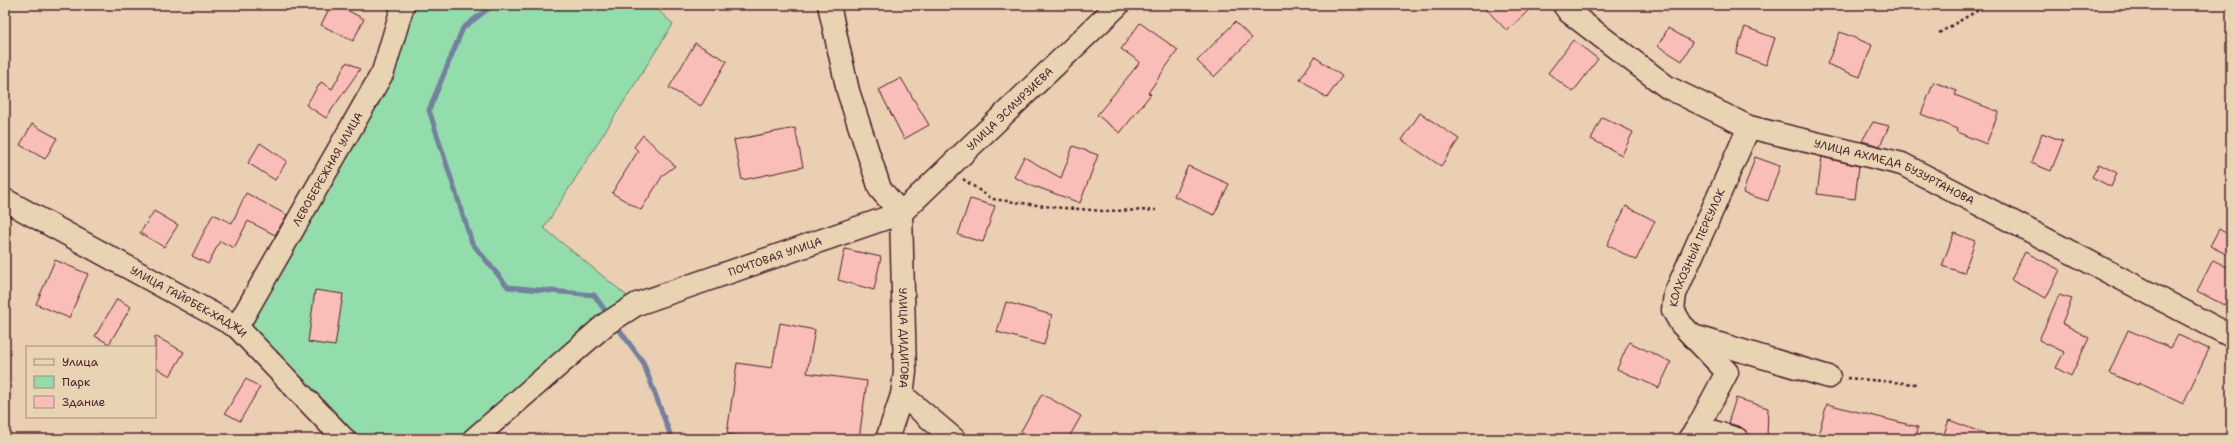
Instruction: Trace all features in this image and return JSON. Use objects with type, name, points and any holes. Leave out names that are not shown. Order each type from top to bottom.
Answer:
[{"type":"street","name":"ЛЕВОБЕРЕЖНАЯ УЛИЦА","points":[[237,327],[383,72],[403,5]]},
{"type":"street","points":[[829,5],[848,91],[880,189],[902,213]]},
{"type":"street","name":"УЛИЦА ЭСМУРЗИЕВА","points":[[902,213],[1118,5]]},
{"type":"street","name":"УЛИЦА АХМЕДА БУЗУРТАНОВА","points":[[1564,5],[1569,12],[1667,87],[1749,127],[1902,164],[2231,336]]},
{"type":"street","name":"КОЛХОЗНЫЙ ПЕРЕУЛОК","points":[[1694,433],[1727,372],[1690,335],[1673,310],[1675,294],[1749,127]]},
{"type":"street","name":"УЛИЦА ГАЙРБЕК-ХАДЖИ","points":[[5,200],[237,327],[344,439]]},
{"type":"street","name":"УЛИЦА ДИДИГОВА","points":[[902,213],[905,372],[902,395],[954,439]]},
{"type":"street","name":"ПОЧТОВАЯ УЛИЦА","points":[[474,439],[606,324],[637,304],[902,213]]},
{"type":"street","points":[[1690,335],[1829,377]]},
{"type":"street","points":[[887,439],[902,395]]},
{"type":"street","points":[[1694,433],[1737,439]]},
{"type":"path","points":[[1939,33],[1987,5]]},
{"type":"path","points":[[948,169],[992,199],[1104,212],[1156,210]]},
{"type":"path","points":[[1829,377],[1916,384]]},
{"type":"green space","points":[[403,5],[653,5],[673,24],[544,228],[637,304],[474,439],[344,439],[237,327],[383,72]]},
{"type":"building","points":[[331,5],[337,5],[364,19],[353,41],[321,25]]},
{"type":"building","points":[[1482,5],[1534,5],[1507,31]]},
{"type":"building","points":[[1235,22],[1252,38],[1214,77],[1197,61]]},
{"type":"building","points":[[1140,23],[1178,50],[1148,93],[1151,94],[1120,133],[1097,115],[1140,62],[1121,49]]},
{"type":"building","points":[[1745,27],[1775,38],[1766,65],[1736,54]]},
{"type":"building","points":[[1668,28],[1692,42],[1682,61],[1658,46]]},
{"type":"building","points":[[1840,32],[1872,45],[1860,77],[1827,64]]},
{"type":"building","points":[[1573,40],[1598,59],[1573,92],[1548,73]]},
{"type":"building","points":[[695,43],[727,61],[701,106],[669,88]]},
{"type":"building","points":[[1315,57],[1342,76],[1327,98],[1300,79]]},
{"type":"building","points":[[347,62],[360,69],[326,118],[306,105],[321,82],[332,89]]},
{"type":"building","points":[[901,78],[929,125],[904,139],[879,90]]},
{"type":"building","points":[[1934,82],[1957,91],[1955,95],[1999,112],[1986,144],[1957,132],[1958,129],[1921,114]]},
{"type":"building","points":[[1420,113],[1459,139],[1441,166],[1402,140]]},
{"type":"building","points":[[1602,117],[1633,132],[1622,155],[1591,139]]},
{"type":"building","points":[[1873,122],[1889,126],[1880,146],[1862,141]]},
{"type":"building","points":[[32,124],[57,138],[45,159],[20,145]]},
{"type":"building","points":[[795,128],[803,167],[742,180],[734,140]]},
{"type":"building","points":[[2042,133],[2063,141],[2051,171],[2031,163]]},
{"type":"building","points":[[643,135],[675,166],[663,175],[641,210],[612,193],[638,151],[634,147]]},
{"type":"building","points":[[260,143],[287,161],[275,180],[248,163]]},
{"type":"building","points":[[1073,146],[1098,155],[1080,203],[1037,187],[1036,188],[1014,177],[1024,157],[1061,178]]},
{"type":"building","points":[[1755,157],[1780,166],[1768,201],[1743,193]]},
{"type":"building","points":[[1822,157],[1859,166],[1855,199],[1817,194]]},
{"type":"building","points":[[2099,164],[2117,173],[2111,187],[2092,177]]},
{"type":"building","points":[[1188,166],[1229,184],[1214,215],[1174,196]]},
{"type":"building","points":[[246,193],[287,215],[275,235],[248,221],[234,248],[220,241],[208,264],[192,256],[213,214],[232,223]]},
{"type":"building","points":[[970,199],[995,206],[983,242],[958,235]]},
{"type":"building","points":[[1626,206],[1655,221],[1636,260],[1607,245]]},
{"type":"building","points":[[154,211],[178,225],[164,247],[140,233]]},
{"type":"building","points":[[2219,229],[2231,236],[2231,248],[2228,255],[2210,246]]},
{"type":"building","points":[[1954,233],[1975,241],[1964,273],[1942,266]]},
{"type":"building","points":[[845,249],[881,257],[874,290],[838,280]]},
{"type":"building","points":[[2025,252],[2060,270],[2046,298],[2011,280]]},
{"type":"building","points":[[55,260],[88,274],[69,318],[36,304]]},
{"type":"building","points":[[2213,260],[2231,269],[2231,292],[2224,305],[2197,291]]},
{"type":"building","points":[[315,290],[343,294],[335,346],[308,342]]},
{"type":"building","points":[[2059,295],[2072,299],[2062,323],[2089,338],[2071,376],[2056,368],[2064,352],[2039,340]]},
{"type":"building","points":[[117,299],[131,307],[109,344],[95,336]]},
{"type":"building","points":[[1006,302],[1052,315],[1044,345],[997,332]]},
{"type":"building","points":[[780,323],[815,330],[807,373],[867,381],[859,439],[761,439],[727,434],[737,363],[772,368]]},
{"type":"building","points":[[2128,330],[2171,348],[2178,335],[2209,349],[2183,404],[2139,383],[2138,385],[2109,373]]},
{"type":"building","points":[[155,336],[184,352],[170,376],[156,368]]},
{"type":"building","points":[[1629,342],[1671,362],[1659,388],[1617,369]]},
{"type":"building","points":[[246,379],[260,387],[240,421],[225,413]]},
{"type":"building","points":[[1042,394],[1081,416],[1068,439],[1035,439],[1021,431]]},
{"type":"building","points":[[1736,398],[1768,408],[1767,439],[1748,434],[1741,427],[1728,423]]},
{"type":"building","points":[[1827,404],[1918,427],[1916,439],[1832,439],[1818,435]]},
{"type":"building","points":[[1949,420],[1996,438],[1996,439],[1942,439]]},
{"type":"waterway","points":[[493,5],[463,28],[429,110],[472,243],[508,287],[594,295],[609,316]]},
{"type":"waterway","points":[[615,324],[643,362],[672,439]]}]
